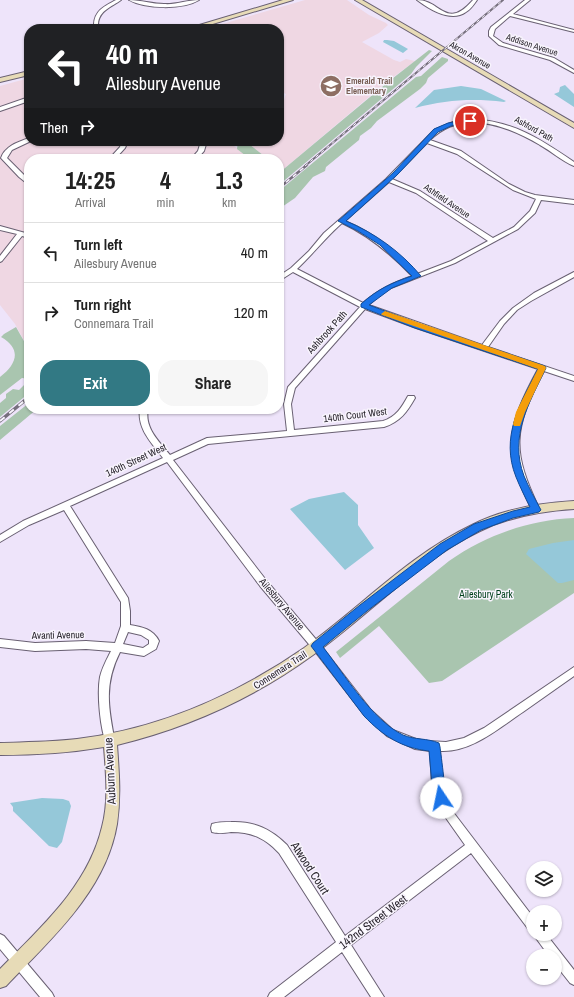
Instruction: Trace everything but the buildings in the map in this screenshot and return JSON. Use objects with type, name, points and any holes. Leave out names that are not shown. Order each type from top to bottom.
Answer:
[{"type":"street","points":[[96,24],[98,15],[103,9],[119,0]]},
{"type":"street","points":[[131,0],[159,6],[179,5],[197,0]]},
{"type":"street","points":[[206,24],[290,0]]},
{"type":"street","name":"Akron Avenue","points":[[358,0],[574,126]]},
{"type":"street","name":"Akron Avenue","points":[[365,0],[574,121]]},
{"type":"street","points":[[420,0],[442,13],[452,15],[462,13],[475,0]]},
{"type":"street","points":[[510,15],[528,0]]},
{"type":"street","points":[[510,15],[574,31]]},
{"type":"street","name":"Addison Avenue","points":[[510,15],[492,29],[490,34],[494,39],[504,45],[552,59],[574,72]]},
{"type":"street","points":[[0,80],[24,74]]},
{"type":"street","points":[[0,109],[24,101]]},
{"type":"street","name":"Ashford Path","points":[[284,275],[311,252],[326,234],[388,180],[436,131],[450,124],[466,121],[488,122],[507,126],[520,131],[574,164]]},
{"type":"street","points":[[426,141],[460,153],[517,190],[539,198],[574,202]]},
{"type":"street","points":[[24,142],[9,149],[4,158],[24,179]]},
{"type":"street","points":[[117,154],[123,146]]},
{"type":"street","name":"Ashfield Avenue","points":[[388,180],[418,192],[493,241]]},
{"type":"street","name":"Ashbrook Path","points":[[291,433],[287,408],[288,397],[292,386],[364,306],[375,296],[389,287],[465,256],[516,228],[526,221],[536,208],[539,198]]},
{"type":"street","points":[[341,221],[360,229],[383,243],[417,276]]},
{"type":"street","points":[[0,228],[24,235]]},
{"type":"street","points":[[0,260],[20,234]]},
{"type":"street","points":[[293,269],[364,306],[574,379]]},
{"type":"street","points":[[484,348],[503,321],[514,310],[528,300],[574,274]]},
{"type":"street","points":[[536,510],[523,484],[517,465],[514,437],[520,412],[542,368]]},
{"type":"street","name":"140th Court West","points":[[291,433],[388,422],[400,416],[411,398]]},
{"type":"street","points":[[143,414],[143,424],[168,458]]},
{"type":"street","name":"140th Street West","points":[[0,539],[21,526],[64,505],[207,441],[291,433]]},
{"type":"street","name":"Ailesbury Avenue","points":[[168,458],[263,583],[316,646],[368,713],[390,733],[401,739],[415,744],[435,747],[457,745],[477,738],[574,671]]},
{"type":"street","name":"Auburn Avenue","points":[[0,980],[78,896],[97,865],[108,832],[113,796],[105,678],[116,646],[125,628],[126,609],[121,594],[64,505]]},
{"type":"street","name":"Connemara Trail","points":[[0,749],[30,750],[110,742],[164,727],[219,705],[252,688],[316,646],[363,608],[444,547],[478,527],[513,515],[536,510],[574,505]]},
{"type":"street","points":[[116,646],[144,652],[153,646],[154,640],[147,632],[125,628]]},
{"type":"street","name":"Avanti Avenue","points":[[0,643],[35,646],[116,646]]},
{"type":"street","points":[[435,747],[437,779],[446,812],[452,822],[526,917]]},
{"type":"street","name":"Atwood Court","points":[[216,828],[249,827],[268,834],[276,841],[283,849],[378,997]]},
{"type":"street","name":"142nd Street West","points":[[274,997],[472,846]]},
{"type":"street","points":[[0,940],[48,997]]},
{"type":"street","points":[[544,941],[574,979]]},
{"type":"shaded area","name":"Emerald Trail Elementary","points":[[305,0],[347,0],[369,15],[388,25],[379,33],[362,42],[394,60],[400,62],[406,59],[415,61],[388,81],[284,169],[284,154],[262,154],[251,146],[284,146],[284,100],[286,94],[284,93],[284,24],[222,24]]},
{"type":"shaded area","points":[[24,79],[24,146],[234,146],[244,154],[24,154],[24,341],[15,324],[0,305],[0,86]]},
{"type":"green space","points":[[429,50],[432,51],[411,74],[284,181],[284,169],[388,82]]},
{"type":"green space","points":[[442,57],[448,59],[448,61],[428,78],[426,83],[420,89],[377,121],[371,128],[360,136],[359,140],[326,167],[325,171],[313,177],[295,198],[284,206],[284,187],[416,77],[421,76]]},
{"type":"green space","points":[[237,146],[251,146],[262,154],[244,154],[237,149]]},
{"type":"green space","points":[[16,327],[24,341],[24,378],[22,378],[0,395],[0,377],[10,367],[15,357],[12,346],[1,337]]},
{"type":"green space","points":[[24,385],[24,397],[0,417],[0,403],[6,398],[6,394],[13,389],[19,390]]},
{"type":"green space","points":[[24,407],[24,414],[31,414],[0,440],[0,426]]},
{"type":"green space","name":"Ailesbury Park","points":[[574,518],[574,593],[442,681],[429,683],[379,626],[340,658],[336,652],[449,561],[463,552],[508,530],[557,519]]},
{"type":"water","points":[[384,40],[394,41],[408,49],[403,53],[383,42]]},
{"type":"water","points":[[565,85],[574,94],[574,107],[554,94],[559,92],[560,87]]},
{"type":"water","points":[[461,86],[481,89],[506,101],[459,100],[415,108],[434,90]]},
{"type":"water","points":[[344,492],[358,505],[358,525],[374,548],[345,570],[290,509],[309,499]]},
{"type":"water","points":[[574,540],[574,580],[558,583],[526,554],[529,549]]},
{"type":"water","points":[[42,798],[63,799],[69,801],[71,806],[62,842],[57,848],[49,846],[13,811],[13,807],[10,803]]},
{"type":"railway","points":[[305,166],[503,0]]},
{"type":"railway","points":[[284,184],[307,165]]},
{"type":"railway","points":[[0,421],[24,401]]},
{"type":"slow traffic","points":[[385,314],[542,368],[520,412],[517,424]]},
{"type":"place","name":"Emerald Trail Elementary","points":[[331,86]]},
{"type":"route","points":[[441,798],[438,785],[435,747],[415,744],[401,739],[390,733],[378,723],[368,713],[316,646],[425,560],[444,547],[478,527],[495,520],[536,510],[520,477],[514,437],[520,412],[542,368],[364,306],[381,291],[417,276],[383,243],[360,229],[341,221],[395,174],[436,131],[450,124],[470,121]]}]
